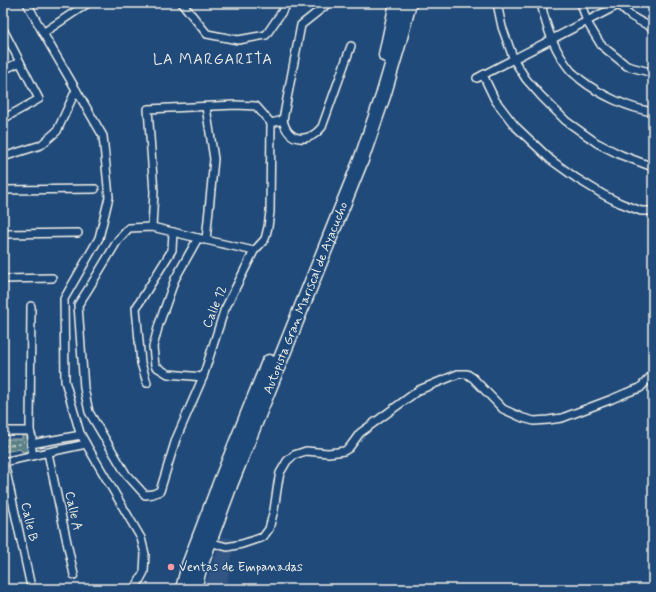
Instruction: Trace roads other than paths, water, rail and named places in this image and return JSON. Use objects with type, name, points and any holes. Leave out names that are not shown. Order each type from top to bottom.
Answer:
[{"type":"highway","name":"Autopista Gran Mariscal de Ayacucho","points":[[184,589],[189,566],[221,481],[352,156],[372,101],[388,48],[397,3]]},
{"type":"highway","name":"Autopista Gran Mariscal de Ayacucho","points":[[194,589],[199,569],[230,485],[360,160],[383,96],[409,3]]},
{"type":"street","points":[[27,3],[102,136],[109,197],[99,238],[64,299],[65,381],[86,444],[141,538],[145,554],[144,572],[136,589]]},
{"type":"street","points":[[43,33],[88,3]]},
{"type":"street","points":[[182,3],[207,34],[238,40],[266,35],[288,3]]},
{"type":"street","points":[[325,3],[325,6],[301,25],[283,120],[285,128],[290,134],[300,138],[311,137],[322,127],[351,46]]},
{"type":"street","points":[[497,3],[502,27],[514,60],[526,79],[541,96],[566,121],[597,143],[621,155],[653,167]]},
{"type":"street","points":[[542,3],[545,20],[557,50],[571,71],[591,88],[618,101],[645,111],[653,112]]},
{"type":"street","points":[[581,3],[587,22],[601,44],[627,66],[653,73]]},
{"type":"street","points":[[653,28],[629,15],[620,4],[553,40],[480,76],[495,100],[515,126],[551,160],[576,178],[604,195],[641,211],[653,212]]},
{"type":"street","points":[[3,29],[39,99],[3,119]]},
{"type":"street","points":[[3,70],[20,62]]},
{"type":"street","points":[[3,157],[41,145],[57,131],[76,90]]},
{"type":"street","points":[[254,251],[152,227],[154,192],[148,109],[236,105],[256,106],[271,123],[283,120]]},
{"type":"street","points":[[206,107],[214,159],[206,240]]},
{"type":"street","name":"Calle 12","points":[[152,227],[129,228],[118,240],[78,305],[84,388],[89,412],[126,474],[145,495],[160,491],[176,439],[203,377],[224,311],[254,251],[265,239],[270,212],[271,123]]},
{"type":"street","points":[[3,190],[95,189]]},
{"type":"street","points":[[147,383],[141,363],[136,308],[172,250],[173,232]]},
{"type":"street","points":[[3,234],[78,233]]},
{"type":"street","points":[[198,238],[175,279],[159,324],[153,347],[155,366],[168,374],[203,377]]},
{"type":"street","points":[[3,279],[52,278]]},
{"type":"street","points":[[31,306],[30,430],[32,437],[30,441],[33,456]]},
{"type":"street","points":[[209,542],[227,547],[263,537],[269,529],[274,510],[280,473],[284,464],[290,458],[306,451],[337,452],[349,448],[360,433],[419,390],[458,374],[467,374],[473,378],[503,409],[534,421],[562,418],[605,402],[640,388],[653,374]]},
{"type":"street","points":[[3,431],[30,430]]},
{"type":"street","points":[[30,441],[82,434]]},
{"type":"street","points":[[4,462],[86,444]]},
{"type":"street","name":"Calle A","points":[[48,453],[74,575]]},
{"type":"street","name":"Calle B","points":[[4,462],[31,588]]},
{"type":"place","name":"Ventas de Empanadas","points":[[171,567]]},
{"type":"district","name":"LA MARGARITA","points":[[213,60]]}]
